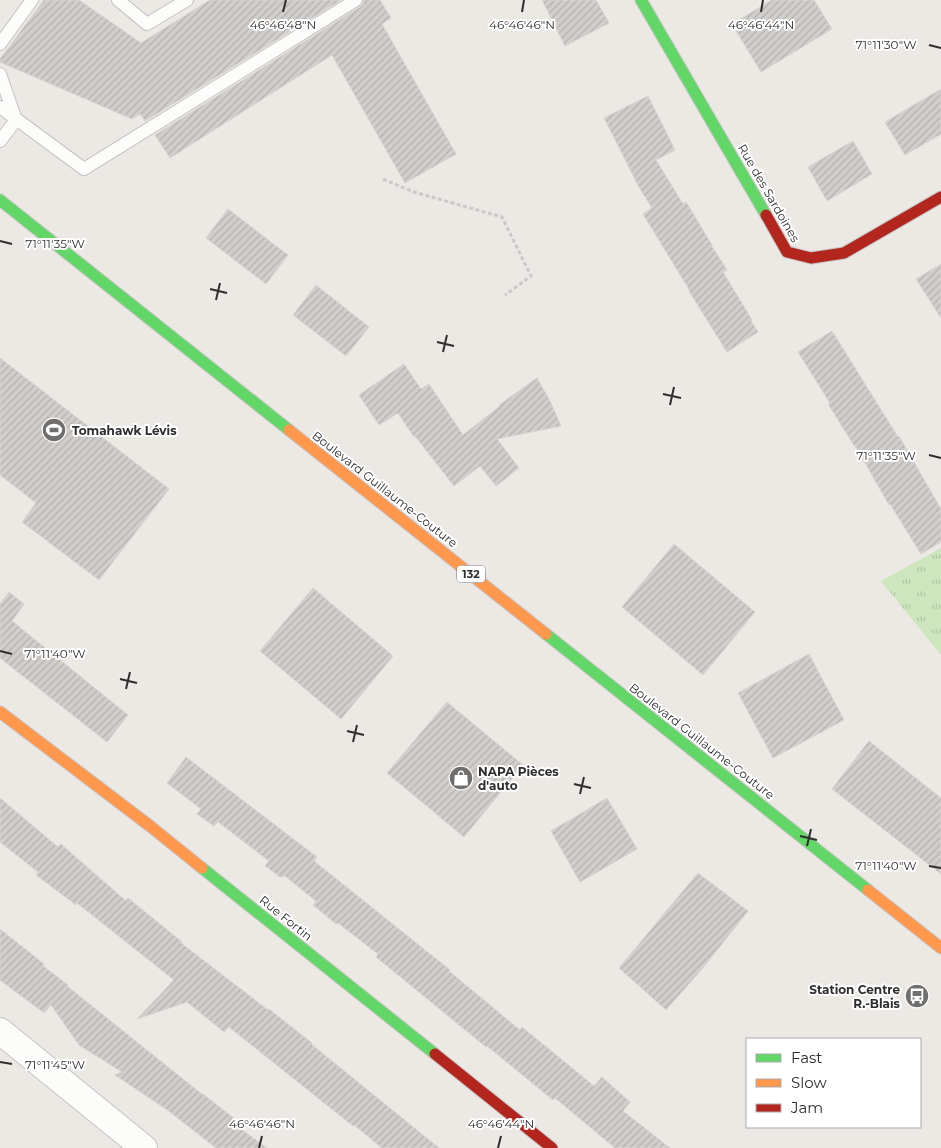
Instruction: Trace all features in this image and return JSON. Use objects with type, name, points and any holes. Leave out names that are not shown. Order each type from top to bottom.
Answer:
[{"type":"main road","name":"Rue des Sardoines","points":[[648,3],[787,252],[811,258],[844,253],[941,196]]},
{"type":"main road","name":"Boulevard Guillaume-Couture","points":[[0,200],[941,948]]},
{"type":"main road","name":"Rue Fortin","points":[[0,712],[150,826],[552,1148]]},
{"type":"street","points":[[0,1031],[144,1148]]},
{"type":"lane","points":[[0,44],[32,0]]},
{"type":"lane","points":[[118,0],[147,24],[187,0]]},
{"type":"lane","points":[[0,107],[84,169],[356,0]]},
{"type":"lane","points":[[0,74],[16,120]]},
{"type":"lane","points":[[0,141],[16,120]]},
{"type":"path","points":[[384,179],[414,192],[502,217],[531,276],[505,295]]},
{"type":"green space","points":[[941,548],[941,655],[881,581]]},
{"type":"building","points":[[44,0],[79,0],[141,43],[210,0],[341,0],[145,121],[140,114],[132,119],[0,62],[0,59]]},
{"type":"building","points":[[364,0],[380,0],[391,18],[382,24],[456,154],[405,183],[332,55],[170,158],[155,135],[360,7]]},
{"type":"building","points":[[542,0],[596,0],[609,23],[565,46]]},
{"type":"building","points":[[772,0],[814,0],[832,29],[761,72],[732,24]]},
{"type":"building","points":[[941,89],[941,134],[905,155],[885,122]]},
{"type":"building","points":[[648,96],[675,150],[656,160],[683,204],[686,202],[727,270],[723,272],[758,332],[727,352],[643,214],[652,208],[640,189],[604,118]]},
{"type":"building","points":[[853,141],[872,174],[827,201],[808,167]]},
{"type":"building","points":[[228,209],[288,255],[266,284],[206,238]]},
{"type":"building","points":[[941,264],[941,318],[916,279]]},
{"type":"building","points":[[316,285],[369,327],[346,356],[293,315]]},
{"type":"building","points":[[832,331],[899,436],[941,509],[941,542],[921,554],[889,505],[798,352]]},
{"type":"building","points":[[0,358],[169,489],[99,580],[22,522],[36,503],[0,475]]},
{"type":"building","points":[[404,364],[421,389],[429,384],[463,435],[499,405],[537,378],[561,426],[497,439],[519,468],[496,486],[480,466],[454,486],[414,437],[398,413],[379,425],[359,395]]},
{"type":"building","points":[[674,544],[755,612],[703,675],[622,607]]},
{"type":"building","points":[[313,588],[393,656],[341,719],[260,651]]},
{"type":"building","points":[[9,592],[24,604],[12,621],[128,715],[107,742],[0,658],[0,604]]},
{"type":"building","points":[[809,654],[844,720],[773,758],[738,693]]},
{"type":"building","points":[[447,702],[523,765],[464,837],[387,773]]},
{"type":"building","points":[[869,741],[941,798],[941,874],[832,789]]},
{"type":"building","points":[[186,757],[317,857],[314,861],[450,970],[520,1030],[522,1027],[594,1086],[602,1077],[630,1102],[623,1111],[670,1148],[615,1148],[555,1098],[553,1100],[486,1047],[376,957],[378,954],[313,905],[316,901],[285,876],[280,877],[265,866],[269,861],[218,822],[214,826],[197,814],[201,809],[167,783]]},
{"type":"building","points":[[0,798],[58,847],[61,844],[126,901],[128,898],[181,943],[312,1043],[439,1148],[382,1148],[229,1027],[224,1032],[187,1002],[137,1019],[174,980],[77,903],[76,905],[36,875],[38,872],[0,842]]},
{"type":"building","points":[[607,798],[637,849],[580,882],[551,831]]},
{"type":"building","points":[[698,873],[748,911],[702,969],[666,1010],[619,968]]},
{"type":"building","points":[[0,929],[44,964],[43,966],[67,986],[244,1126],[241,1129],[267,1148],[216,1148],[166,1109],[115,1075],[122,1072],[79,1045],[51,1005],[44,1013],[0,980]]},
{"type":"traffic: fast","points":[[641,0],[766,215]]},
{"type":"traffic: fast","points":[[0,200],[289,430]]},
{"type":"traffic: fast","points":[[546,634],[868,890]]},
{"type":"traffic: fast","points":[[202,868],[435,1054]]},
{"type":"traffic: slow","points":[[289,430],[546,634]]},
{"type":"traffic: slow","points":[[0,712],[202,868]]},
{"type":"traffic: slow","points":[[868,890],[941,948]]},
{"type":"traffic: jam","points":[[766,215],[787,252],[811,258],[844,253],[941,197]]},
{"type":"traffic: jam","points":[[435,1054],[552,1148]]},
{"type":"place","name":"Tomahawk Lévis","points":[[54,430]]},
{"type":"place","name":"NAPA Pièces d'auto","points":[[461,778]]},
{"type":"place","name":"Station Centre R.-Blais","points":[[917,996]]}]
